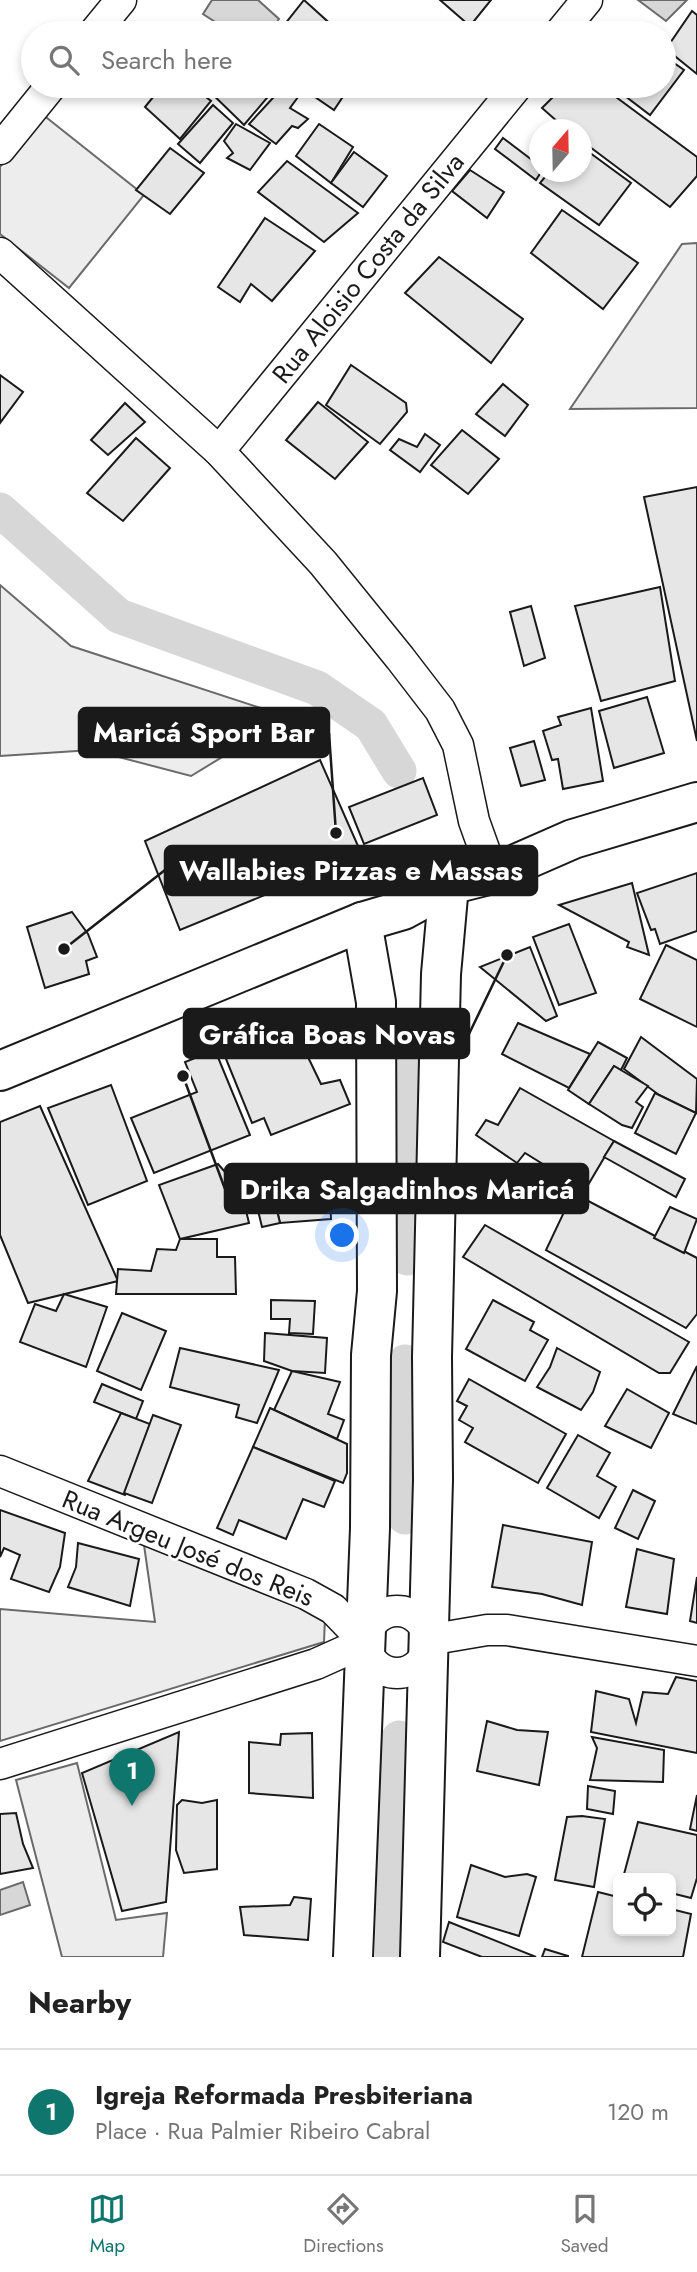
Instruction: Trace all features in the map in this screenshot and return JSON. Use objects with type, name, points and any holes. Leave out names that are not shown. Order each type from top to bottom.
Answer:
[{"type":"street","points":[[104,21],[121,0]]},
{"type":"street","points":[[570,21],[587,0]]},
{"type":"street","points":[[0,149],[41,98]]},
{"type":"street","name":"Rua Aloisio Costa da Silva","points":[[219,451],[507,98]]},
{"type":"street","points":[[0,253],[219,451],[323,563],[440,710],[458,746],[474,821],[493,874]]},
{"type":"street","points":[[0,1072],[362,922],[403,910],[449,885],[493,874],[573,839],[697,802]]},
{"type":"street","points":[[420,1957],[441,974],[449,885]]},
{"type":"street","points":[[354,1957],[365,1643],[371,1355],[377,1291],[376,1002],[362,922]]},
{"type":"street","name":"Rua Argeu José dos Reis","points":[[0,1471],[306,1594],[333,1609],[365,1643]]},
{"type":"street","points":[[395,1611],[414,1615],[426,1631],[428,1640],[423,1659],[407,1671],[397,1672],[388,1671],[372,1660],[365,1643],[370,1624],[386,1612],[395,1611]]},
{"type":"street","points":[[428,1640],[487,1630],[507,1630],[697,1661]]},
{"type":"street","points":[[0,1764],[316,1664],[365,1643]]},
{"type":"shaded area","points":[[212,0],[258,0],[279,19],[214,21],[203,14]]},
{"type":"shaded area","points":[[638,0],[687,0],[666,21]]},
{"type":"shaded area","points":[[42,114],[144,195],[69,288],[0,234],[0,167]]},
{"type":"shaded area","points":[[697,243],[697,408],[570,409],[682,244]]},
{"type":"shaded area","points":[[0,585],[71,646],[288,717],[191,776],[92,750],[0,756]]},
{"type":"shaded area","points":[[144,1545],[325,1618],[324,1642],[0,1741],[0,1609],[155,1622]]},
{"type":"shaded area","points":[[77,1763],[116,1920],[167,1913],[163,1957],[62,1957],[16,1780]]},
{"type":"shaded area","points":[[23,1882],[30,1905],[0,1915],[0,1890]]},
{"type":"building","points":[[304,0],[327,21],[287,21]]},
{"type":"building","points":[[440,0],[491,0],[474,21],[464,21]]},
{"type":"building","points":[[692,11],[697,15],[697,74],[676,57],[676,34]]},
{"type":"building","points":[[676,64],[684,70],[676,81]]},
{"type":"building","points":[[152,98],[207,98],[211,101],[180,139],[145,107]]},
{"type":"building","points":[[216,98],[267,98],[244,125]]},
{"type":"building","points":[[273,98],[297,98],[290,108],[308,119],[298,128],[292,126],[276,144],[249,124]]},
{"type":"building","points":[[316,98],[342,98],[334,110]]},
{"type":"building","points":[[552,98],[617,98],[697,157],[697,176],[670,207],[592,148],[592,119],[554,119],[542,108]]},
{"type":"building","points":[[628,98],[663,98],[650,115]]},
{"type":"building","points":[[213,105],[233,123],[200,163],[178,144]]},
{"type":"building","points":[[236,124],[270,143],[250,170],[227,158],[233,153],[224,141]]},
{"type":"building","points":[[319,124],[353,147],[331,183],[296,156]]},
{"type":"building","points":[[503,138],[529,158],[529,175],[495,149]]},
{"type":"building","points":[[170,148],[204,173],[170,214],[136,190]]},
{"type":"building","points":[[354,152],[387,176],[363,207],[331,183]]},
{"type":"building","points":[[592,154],[631,183],[599,225],[540,183],[592,182]]},
{"type":"building","points":[[287,161],[358,213],[324,242],[258,192]]},
{"type":"building","points":[[470,170],[504,192],[487,218],[452,191]]},
{"type":"building","points":[[562,210],[638,263],[603,309],[531,253]]},
{"type":"building","points":[[265,218],[315,251],[272,301],[251,284],[240,302],[218,287]]},
{"type":"building","points":[[439,257],[523,319],[491,363],[405,293]]},
{"type":"building","points":[[351,365],[406,403],[407,412],[380,444],[326,405]]},
{"type":"building","points":[[0,375],[23,392],[0,423]]},
{"type":"building","points":[[503,384],[528,405],[505,436],[476,414]]},
{"type":"building","points":[[318,402],[368,442],[335,479],[286,440]]},
{"type":"building","points":[[125,403],[145,422],[108,455],[91,440]]},
{"type":"building","points":[[462,430],[499,459],[468,494],[431,465]]},
{"type":"building","points":[[425,434],[440,445],[420,472],[390,450],[399,439],[417,447]]},
{"type":"building","points":[[136,438],[170,468],[123,521],[87,493]]},
{"type":"building","points":[[697,487],[697,741],[644,497]]},
{"type":"building","points":[[660,587],[675,681],[601,701],[575,606]]},
{"type":"building","points":[[531,606],[545,658],[524,666],[510,612]]},
{"type":"building","points":[[647,697],[664,753],[614,768],[599,711]]},
{"type":"building","points":[[591,708],[603,781],[563,789],[558,759],[552,760],[543,731],[561,725],[558,717]]},
{"type":"building","points":[[534,741],[545,780],[521,786],[510,748]]},
{"type":"building","points":[[320,760],[362,855],[180,930],[145,841]]},
{"type":"building","points":[[423,778],[437,815],[364,844],[349,807]]},
{"type":"building","points":[[697,873],[697,931],[660,944],[655,929],[651,930],[637,893]]},
{"type":"building","points":[[632,883],[649,955],[627,947],[629,942],[559,905]]},
{"type":"building","points":[[72,912],[88,934],[97,957],[86,961],[89,974],[45,988],[27,927]]},
{"type":"building","points":[[569,924],[596,993],[559,1005],[533,937]]},
{"type":"building","points":[[666,945],[697,960],[697,1027],[640,999]]},
{"type":"building","points":[[530,947],[557,1016],[546,1021],[480,967]]},
{"type":"building","points":[[518,1023],[590,1054],[569,1088],[502,1054]]},
{"type":"building","points":[[293,1026],[321,1084],[340,1080],[350,1104],[271,1135],[264,1118],[252,1123],[222,1049]]},
{"type":"building","points":[[641,1037],[697,1079],[696,1113],[659,1095],[624,1069]]},
{"type":"building","points":[[598,1042],[627,1058],[621,1070],[614,1066],[589,1104],[568,1090]]},
{"type":"building","points":[[215,1050],[250,1135],[154,1173],[131,1118],[197,1092],[185,1062]]},
{"type":"building","points":[[614,1066],[648,1086],[636,1102],[643,1107],[632,1128],[622,1125],[589,1104]]},
{"type":"building","points":[[111,1085],[147,1181],[88,1205],[48,1108]]},
{"type":"building","points":[[520,1088],[614,1141],[585,1190],[525,1153],[517,1163],[476,1135],[486,1120],[498,1125]]},
{"type":"building","points":[[655,1093],[696,1113],[676,1154],[635,1133]]},
{"type":"building","points":[[40,1106],[118,1281],[28,1303],[0,1235],[0,1122]]},
{"type":"building","points":[[614,1141],[685,1179],[676,1197],[604,1157]]},
{"type":"building","points":[[218,1164],[241,1190],[249,1223],[180,1239],[159,1185]]},
{"type":"building","points":[[329,1168],[331,1219],[280,1223],[270,1179]]},
{"type":"building","points":[[573,1193],[697,1258],[697,1314],[686,1328],[546,1250]]},
{"type":"building","points":[[273,1194],[280,1223],[262,1227],[255,1198]]},
{"type":"building","points":[[670,1207],[697,1219],[684,1253],[654,1238]]},
{"type":"building","points":[[485,1225],[689,1342],[670,1373],[659,1373],[463,1257]]},
{"type":"building","points":[[180,1239],[217,1239],[217,1257],[235,1257],[236,1294],[116,1294],[118,1269],[151,1271],[157,1249],[176,1250]]},
{"type":"building","points":[[64,1294],[107,1307],[86,1367],[20,1342],[35,1304],[56,1311]]},
{"type":"building","points":[[271,1300],[315,1301],[313,1334],[289,1333],[290,1319],[271,1319]]},
{"type":"building","points":[[493,1300],[534,1322],[530,1330],[548,1340],[525,1381],[466,1349]]},
{"type":"building","points":[[122,1313],[166,1331],[141,1390],[97,1371]]},
{"type":"building","points":[[265,1333],[327,1338],[325,1373],[292,1371],[264,1361]]},
{"type":"building","points":[[180,1348],[279,1370],[257,1423],[236,1417],[239,1405],[170,1387]]},
{"type":"building","points":[[557,1348],[600,1372],[593,1392],[581,1410],[537,1387],[550,1367]]},
{"type":"building","points":[[697,1366],[697,1424],[673,1414]]},
{"type":"building","points":[[292,1371],[340,1382],[328,1414],[344,1420],[337,1439],[274,1410]]},
{"type":"building","points":[[469,1379],[566,1434],[538,1483],[465,1442],[473,1428],[459,1420],[467,1406],[457,1401]]},
{"type":"building","points":[[102,1384],[143,1401],[136,1419],[94,1402]]},
{"type":"building","points":[[627,1389],[669,1413],[651,1448],[605,1426]]},
{"type":"building","points":[[270,1408],[347,1444],[347,1473],[343,1483],[253,1447]]},
{"type":"building","points":[[121,1413],[150,1424],[125,1495],[88,1481]]},
{"type":"building","points":[[153,1415],[181,1425],[152,1503],[124,1493]]},
{"type":"building","points":[[578,1435],[610,1453],[597,1476],[616,1487],[599,1518],[547,1488]]},
{"type":"building","points":[[253,1447],[335,1481],[324,1507],[303,1499],[286,1539],[239,1520],[233,1535],[217,1528]]},
{"type":"building","points":[[633,1490],[655,1501],[638,1539],[615,1528]]},
{"type":"building","points":[[0,1510],[65,1533],[60,1567],[49,1592],[11,1579],[20,1555],[4,1548],[0,1557]]},
{"type":"building","points":[[503,1525],[592,1542],[582,1605],[542,1594],[492,1587]]},
{"type":"building","points":[[78,1543],[139,1559],[130,1606],[68,1587],[76,1567]]},
{"type":"building","points":[[637,1549],[674,1559],[667,1614],[626,1607]]},
{"type":"building","points":[[697,1577],[697,1623],[690,1621]]},
{"type":"building","points":[[676,1677],[697,1681],[697,1753],[591,1732],[596,1691],[629,1699],[636,1723],[643,1692],[668,1694]]},
{"type":"building","points":[[487,1721],[517,1730],[548,1732],[539,1785],[477,1771]]},
{"type":"building","points":[[179,1732],[166,1902],[122,1911],[82,1773]]},
{"type":"building","points":[[312,1733],[313,1798],[249,1793],[249,1742],[280,1745],[281,1734]]},
{"type":"building","points":[[592,1737],[664,1750],[663,1782],[590,1780],[597,1748]]},
{"type":"building","points":[[588,1786],[615,1791],[613,1814],[587,1809]]},
{"type":"building","points":[[697,1795],[697,1831],[690,1829]]},
{"type":"building","points":[[182,1800],[202,1803],[217,1800],[217,1869],[184,1873],[176,1850],[177,1805]]},
{"type":"building","points":[[16,1813],[23,1844],[33,1868],[0,1874],[0,1814]]},
{"type":"building","points":[[567,1817],[605,1819],[594,1887],[555,1880]]},
{"type":"building","points":[[638,1822],[697,1835],[697,1878],[691,1898],[676,1894],[676,1873],[624,1873]]},
{"type":"building","points":[[471,1865],[505,1877],[527,1874],[536,1877],[519,1936],[457,1917]]},
{"type":"building","points":[[598,1892],[613,1896],[613,1936],[676,1936],[676,1910],[691,1914],[683,1957],[582,1957]]},
{"type":"building","points":[[294,1897],[311,1899],[308,1940],[244,1935],[240,1907],[290,1905]]},
{"type":"building","points":[[449,1922],[536,1957],[482,1957],[443,1942]]},
{"type":"building","points":[[545,1949],[568,1956],[568,1957],[542,1957]]},
{"type":"waterway","points":[[0,510],[119,616],[317,688],[371,725],[399,771]]},
{"type":"waterway","points":[[407,1258],[409,1062]]},
{"type":"waterway","points":[[405,1362],[405,1517]]},
{"type":"waterway","points":[[392,1957],[399,1738]]},
{"type":"place","name":"Maricá Sport Bar","points":[[336,833]]},
{"type":"place","name":"Wallabies Pizzas e Massas","points":[[64,949]]},
{"type":"place","name":"Gráfica Boas Novas","points":[[507,955]]},
{"type":"place","name":"Drika Salgadinhos Maricá","points":[[183,1076]]},
{"type":"place","name":"Igreja Reformada Presbiteriana","points":[[132,1806]]}]
